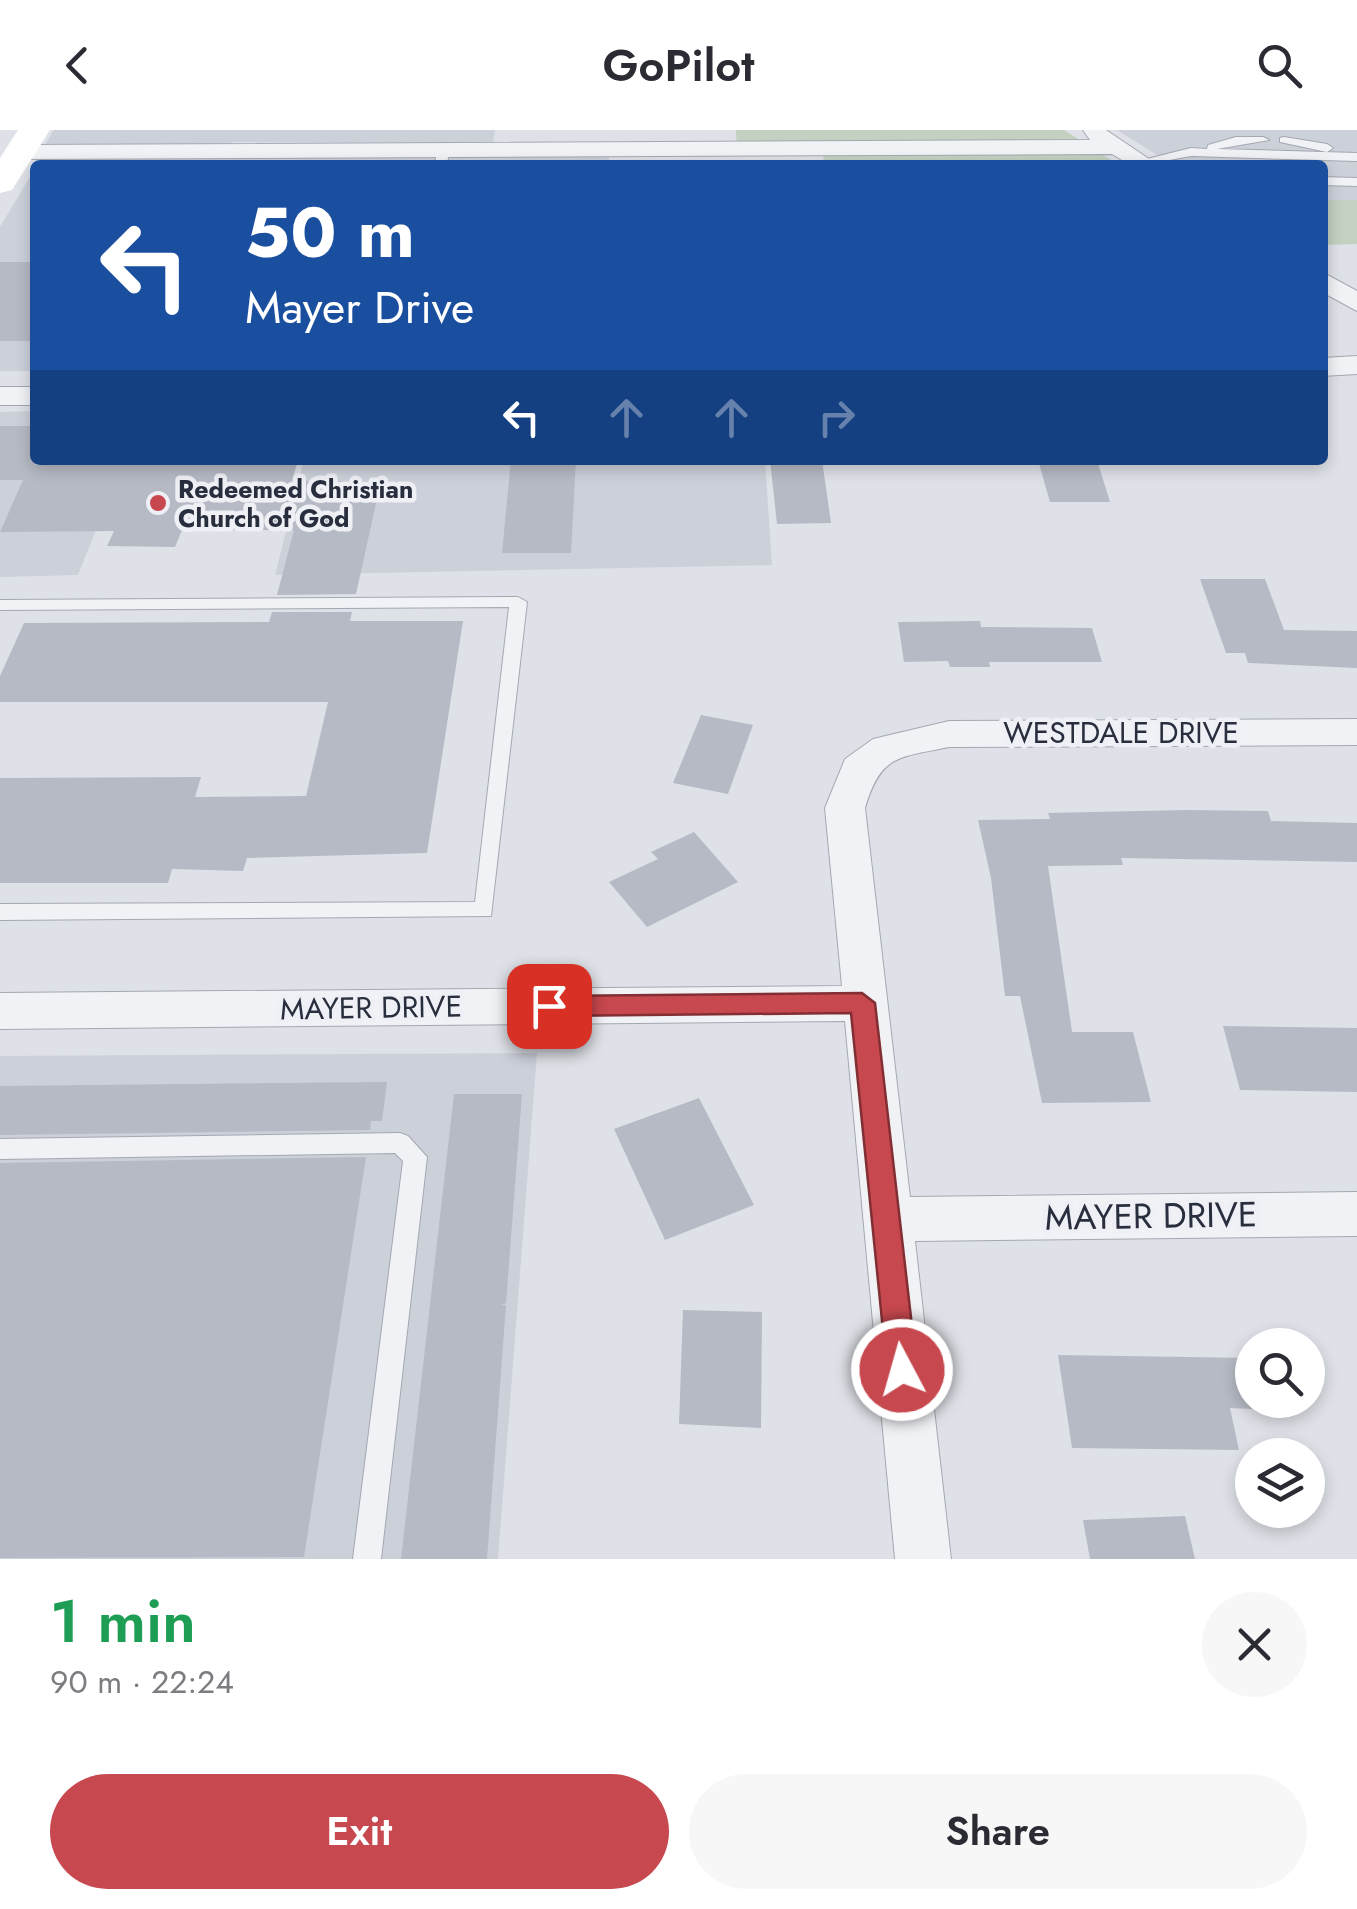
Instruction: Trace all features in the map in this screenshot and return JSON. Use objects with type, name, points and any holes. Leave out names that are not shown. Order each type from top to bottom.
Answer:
[{"type":"main road","points":[[0,183],[27,141]]},
{"type":"street","points":[[1090,130],[1141,156]]},
{"type":"street","points":[[27,141],[442,158],[1141,156]]},
{"type":"street","points":[[1328,284],[1357,303]]},
{"type":"street","points":[[1328,366],[1357,365]]},
{"type":"street","points":[[0,396],[30,396]]},
{"type":"street","name":"WESTDALE DRIVE","points":[[862,1003],[845,808],[858,768],[886,748],[949,734],[1357,732]]},
{"type":"street","points":[[862,1003],[923,1559]]},
{"type":"street","name":"MAYER DRIVE","points":[[0,1011],[862,1003]]},
{"type":"street","name":"MAYER DRIVE","points":[[885,1219],[1357,1214]]},
{"type":"lane","points":[[1191,152],[1236,140],[1263,140]]},
{"type":"lane","points":[[1284,140],[1314,142],[1342,156]]},
{"type":"lane","points":[[1141,156],[1191,152],[1357,157]]},
{"type":"lane","points":[[1328,181],[1357,182]]},
{"type":"lane","points":[[0,605],[518,602],[484,910],[0,912]]},
{"type":"lane","points":[[0,1149],[400,1143],[416,1157],[409,1243],[367,1559]]},
{"type":"shaded area","points":[[54,130],[495,130],[493,143],[232,142],[225,157],[609,160],[40,160],[151,145],[44,146]]},
{"type":"shaded area","points":[[1117,130],[1357,130],[1357,200],[1328,200],[1328,160],[1165,160]]},
{"type":"shaded area","points":[[30,176],[30,371],[0,371],[0,227]]},
{"type":"shaded area","points":[[30,411],[30,465],[122,465],[78,575],[0,577],[0,412]]},
{"type":"shaded area","points":[[303,465],[765,465],[772,565],[275,575]]},
{"type":"shaded area","points":[[537,1053],[498,1559],[0,1559],[0,1056]]},
{"type":"green space","points":[[736,130],[1064,130],[1111,160],[824,160],[823,156],[737,156]]},
{"type":"green space","points":[[1328,200],[1357,200],[1357,244],[1328,245]]},
{"type":"building","points":[[0,262],[30,262],[30,341],[0,341]]},
{"type":"building","points":[[0,426],[30,426],[30,465],[297,465],[292,481],[381,481],[356,594],[277,595],[294,530],[182,530],[175,547],[107,546],[114,531],[0,532],[23,480],[0,480]]},
{"type":"building","points":[[511,465],[576,465],[571,553],[502,553]]},
{"type":"building","points":[[771,465],[823,465],[831,523],[777,524]]},
{"type":"building","points":[[1039,465],[1099,465],[1110,502],[1050,502]]},
{"type":"building","points":[[1200,579],[1265,579],[1284,630],[1357,631],[1357,668],[1248,663],[1245,653],[1226,653]]},
{"type":"building","points":[[272,612],[352,612],[350,621],[463,621],[427,853],[247,858],[243,871],[172,869],[168,883],[0,883],[0,778],[201,777],[195,797],[306,796],[328,702],[0,702],[0,676],[24,623],[269,622]]},
{"type":"building","points":[[980,621],[981,627],[1092,628],[1102,662],[989,662],[990,667],[950,667],[948,661],[904,662],[898,622]]},
{"type":"building","points":[[701,715],[753,725],[728,794],[673,783]]},
{"type":"building","points":[[1268,811],[1271,821],[1357,823],[1357,862],[1121,858],[1123,865],[1048,866],[1072,1032],[1133,1032],[1151,1102],[1042,1103],[1020,996],[1005,996],[991,878],[978,820],[1050,819],[1048,813]]},
{"type":"building","points":[[694,832],[738,882],[647,927],[609,882],[658,859],[651,852]]},
{"type":"building","points":[[1223,1026],[1357,1028],[1357,1092],[1240,1090]]},
{"type":"building","points":[[387,1082],[382,1121],[371,1121],[370,1130],[0,1135],[0,1086]]},
{"type":"building","points":[[454,1094],[522,1094],[506,1303],[501,1305],[506,1305],[487,1559],[401,1559]]},
{"type":"building","points":[[699,1098],[754,1205],[665,1240],[614,1129]]},
{"type":"building","points":[[366,1157],[304,1557],[0,1558],[0,1163]]},
{"type":"building","points":[[683,1310],[762,1312],[761,1428],[679,1424]]},
{"type":"building","points":[[1058,1355],[1235,1358],[1235,1408],[1230,1408],[1235,1450],[1072,1448]]},
{"type":"building","points":[[1185,1516],[1195,1559],[1090,1559],[1083,1520]]},
{"type":"place","name":"Redeemed Christian Church of God","points":[[158,503]]},
{"type":"route","points":[[549,1006],[862,1003],[902,1370]]}]
